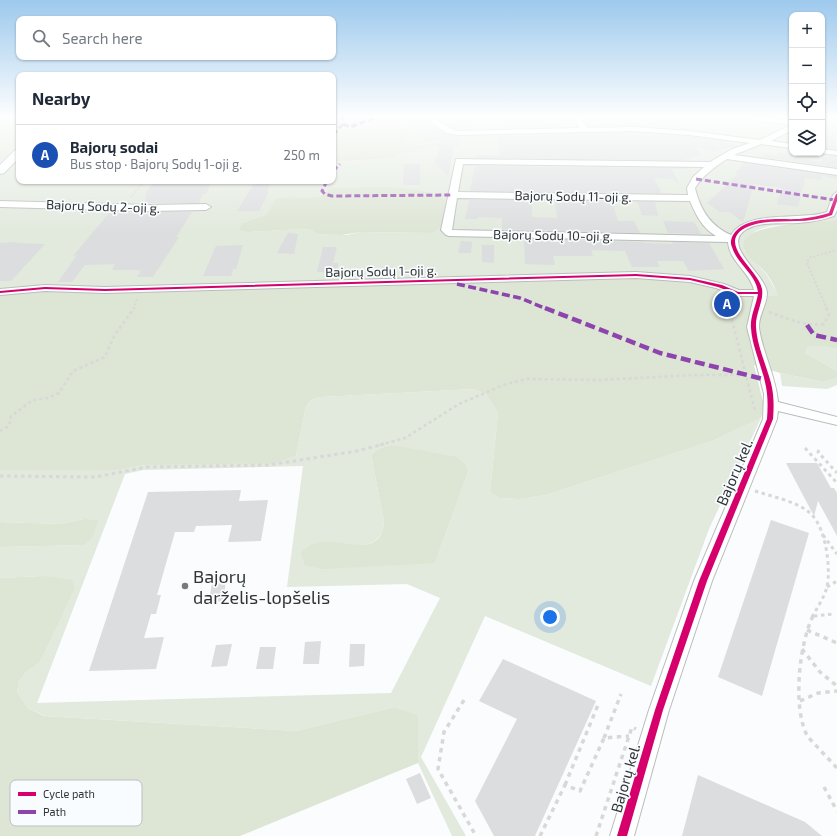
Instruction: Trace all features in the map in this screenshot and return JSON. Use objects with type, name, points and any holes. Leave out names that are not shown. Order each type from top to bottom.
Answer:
[{"type":"street","points":[[0,171],[16,155]]},
{"type":"street","points":[[732,239],[718,233],[710,227],[702,217],[692,198],[691,188],[696,179],[712,165],[726,156],[837,172]]},
{"type":"street","name":"Bajorų Sodų 10-oji g.","points":[[712,165],[459,161],[446,230],[449,233],[732,239]]},
{"type":"street","name":"Bajorų Sodų 11-oji g.","points":[[453,195],[692,198]]},
{"type":"street","points":[[759,301],[758,284],[750,270],[732,246],[732,239],[737,232],[756,223],[825,216],[831,214],[837,195]]},
{"type":"street","name":"Bajorų Sodų 2-oji g.","points":[[0,204],[122,206],[149,208],[206,207]]},
{"type":"street","name":"Bajorų Sodų 1-oji g.","points":[[0,292],[45,288],[104,290],[636,275],[690,279],[720,286],[759,301]]},
{"type":"street","name":"Bajorų kel.","points":[[622,836],[651,735],[703,581],[770,419],[772,405],[771,391],[755,338],[753,326],[759,301]]},
{"type":"street","points":[[772,405],[837,421]]},
{"type":"path","points":[[122,206],[142,184]]},
{"type":"path","points":[[759,301],[807,324],[816,326],[824,324],[829,314],[807,263],[809,258],[837,250]]},
{"type":"path","points":[[0,431],[9,426],[11,416],[33,400],[47,398],[59,393],[73,371],[105,357],[114,336],[134,309],[139,289]]},
{"type":"path","points":[[734,306],[728,308],[747,376],[758,423],[766,428]]},
{"type":"path","points":[[0,476],[95,477],[146,467],[269,465],[357,451],[405,438],[459,404],[506,384],[527,379],[600,380],[694,375],[743,375]]},
{"type":"path","points":[[805,448],[837,483]]},
{"type":"path","points":[[819,450],[818,452],[837,473]]},
{"type":"path","points":[[742,486],[800,507],[810,513],[815,518],[823,535],[837,554]]},
{"type":"path","points":[[823,535],[828,573],[826,587],[807,630],[802,649],[800,702],[801,719],[805,732],[814,744],[837,768]]},
{"type":"path","points":[[826,587],[837,581]]},
{"type":"path","points":[[813,616],[834,614]]},
{"type":"path","points":[[807,630],[837,643]]},
{"type":"path","points":[[802,649],[820,672],[837,686]]},
{"type":"path","points":[[800,702],[811,695],[820,692],[837,691]]},
{"type":"path","points":[[565,785],[580,791],[604,738],[621,694]]},
{"type":"path","points":[[464,700],[444,732],[438,768],[476,836]]},
{"type":"path","points":[[540,836],[565,785],[598,705]]},
{"type":"path","points":[[596,836],[632,727],[651,735]]},
{"type":"path","points":[[604,738],[629,736]]},
{"type":"path","points":[[824,787],[837,811]]},
{"type":"shaded area","points":[[7,155],[16,155],[16,184],[336,184],[336,162],[395,158],[399,155],[837,155],[837,219],[769,227],[759,230],[751,235],[744,250],[767,275],[779,296],[723,295],[714,287],[0,294],[0,162]],"holes":[[[326,191],[440,228],[431,233],[360,232],[347,235],[317,234],[311,230],[303,229],[249,232],[242,223],[265,215],[275,199],[318,197]]]},
{"type":"shaded area","points":[[808,346],[823,346],[837,349],[837,371],[805,353]]},
{"type":"shaded area","points":[[780,373],[823,382],[837,378],[837,385],[827,389],[782,386]]},
{"type":"shaded area","points":[[474,389],[486,394],[498,413],[490,492],[499,498],[520,499],[546,495],[712,441],[761,418],[709,529],[651,686],[485,616],[421,757],[466,836],[452,836],[418,763],[418,715],[395,707],[296,731],[45,716],[28,708],[17,692],[19,681],[26,672],[39,663],[75,589],[42,576],[0,578],[0,547],[84,545],[84,519],[61,524],[0,522],[0,470],[120,470],[145,465],[296,455],[306,406],[313,399],[321,397]],"holes":[[[391,445],[468,472],[435,563],[322,542],[351,545],[370,544],[377,539],[382,532],[384,521],[371,455],[378,449]],[[303,466],[287,587],[407,584],[440,598],[391,693],[37,703],[125,474],[143,470]]]},
{"type":"green space","points":[[0,155],[7,155],[0,162]]},
{"type":"green space","points":[[336,155],[399,155],[395,158],[336,162]]},
{"type":"green space","points":[[392,187],[432,193],[443,199],[445,204],[440,228],[432,233],[360,232],[341,235],[317,234],[311,230],[303,229],[249,232],[240,230],[242,223],[265,215],[275,199],[318,197],[332,188]]},
{"type":"green space","points":[[837,219],[837,349],[823,346],[808,346],[805,353],[837,371],[837,378],[823,382],[780,373],[754,365],[764,406],[761,418],[712,441],[546,495],[520,499],[499,498],[490,492],[498,413],[486,394],[474,389],[321,397],[313,399],[306,406],[296,455],[275,463],[145,465],[120,470],[0,470],[0,294],[40,291],[637,277],[688,280],[714,287],[723,295],[778,296],[767,274],[745,252],[745,240],[753,233],[766,228]]},
{"type":"green space","points":[[391,445],[456,457],[465,464],[468,472],[435,563],[321,569],[305,565],[301,553],[316,543],[331,542],[360,545],[369,544],[377,540],[382,533],[384,521],[371,455],[378,449]]},
{"type":"green space","points":[[84,519],[98,521],[92,538],[84,545],[0,547],[0,522],[61,524]]},
{"type":"green space","points":[[42,576],[72,580],[75,589],[39,663],[26,672],[19,681],[17,692],[28,708],[44,716],[296,731],[395,707],[418,715],[418,763],[240,836],[0,836],[0,578]]},
{"type":"building","points":[[437,155],[452,155],[448,176],[435,163]]},
{"type":"building","points":[[476,155],[701,155],[683,160],[476,158]]},
{"type":"building","points":[[764,155],[789,155],[793,156],[792,158],[822,162],[822,156],[837,156],[837,167],[763,157]]},
{"type":"building","points":[[744,163],[837,176],[837,179],[823,176],[821,180],[805,178],[798,207],[777,204],[782,188],[754,184],[743,222],[730,212],[720,212],[707,203],[738,174],[735,173]]},
{"type":"building","points":[[404,164],[420,164],[420,185],[403,185]]},
{"type":"building","points":[[475,166],[688,169],[672,169],[679,184],[670,177],[671,179],[654,178],[662,193],[470,191]]},
{"type":"building","points":[[152,184],[211,184],[206,194],[203,194],[199,203],[145,203],[146,193]]},
{"type":"building","points":[[254,184],[270,184],[267,191],[269,191],[259,211],[237,211]]},
{"type":"building","points":[[469,200],[532,200],[532,217],[557,218],[555,201],[612,202],[618,221],[634,221],[640,233],[502,229],[502,218],[478,217],[478,219],[465,219]]},
{"type":"building","points":[[637,202],[655,202],[658,216],[642,215]]},
{"type":"building","points":[[110,212],[144,214],[145,212],[192,212],[176,237],[179,237],[153,277],[137,277],[141,271],[138,271],[139,270],[112,270],[115,264],[85,265],[72,282],[58,282],[77,255],[73,256]]},
{"type":"building","points":[[663,221],[694,222],[701,234],[668,233]]},
{"type":"building","points":[[288,233],[298,234],[294,254],[277,253]]},
{"type":"building","points":[[524,239],[673,244],[672,242],[709,243],[724,269],[689,271],[683,261],[657,261],[660,267],[632,267],[625,251],[591,250],[593,256],[553,256],[555,265],[525,264]]},
{"type":"building","points":[[461,241],[472,242],[471,253],[458,253]]},
{"type":"building","points":[[17,242],[16,243],[45,244],[11,281],[0,281],[0,243]]},
{"type":"building","points":[[243,245],[236,269],[233,269],[231,276],[203,276],[216,246]]},
{"type":"building","points":[[482,245],[494,245],[494,263],[482,262]]},
{"type":"building","points":[[323,247],[337,247],[333,263],[338,263],[337,278],[325,278],[326,272],[317,272]]},
{"type":"building","points":[[786,463],[817,463],[831,488],[834,488],[837,493],[837,536],[818,501],[814,516]]},
{"type":"building","points":[[241,490],[239,501],[268,500],[261,541],[228,542],[232,525],[196,526],[194,532],[175,532],[157,595],[161,595],[156,614],[151,614],[144,638],[164,637],[156,669],[89,671],[148,492]]},
{"type":"building","points":[[771,520],[809,533],[762,696],[718,677]]},
{"type":"building","points":[[226,581],[223,601],[209,602],[212,582]]},
{"type":"building","points":[[321,641],[319,664],[303,664],[305,642]]},
{"type":"building","points":[[232,644],[227,666],[211,667],[216,645]]},
{"type":"building","points":[[350,644],[365,644],[364,666],[349,667]]},
{"type":"building","points":[[260,647],[276,647],[273,669],[256,669]]},
{"type":"building","points":[[503,659],[596,701],[535,836],[494,836],[475,801],[517,719],[479,701]]},
{"type":"building","points":[[420,773],[431,798],[417,804],[406,779]]},
{"type":"building","points":[[698,775],[805,822],[822,836],[682,836]]},
{"type":"marked path","points":[[336,168],[340,164]]},
{"type":"marked path","points":[[696,179],[835,200]]},
{"type":"marked path","points":[[326,184],[322,191],[325,194],[332,196],[453,195]]},
{"type":"marked path","points":[[457,284],[520,298],[660,353],[767,380]]},
{"type":"marked path","points":[[807,325],[814,335],[837,340]]},
{"type":"cycle path","points":[[622,836],[659,710],[703,581],[770,419],[771,406],[768,383],[753,327],[760,289],[758,283],[735,251],[733,238],[737,232],[743,228],[758,222],[801,220],[831,214],[837,195]]},
{"type":"cycle path","points":[[0,292],[45,288],[105,290],[636,275],[690,279],[720,286],[737,293],[761,293]]},
{"type":"place","name":"Bajorų sodai","points":[[727,304]]},
{"type":"place","name":"Bajorų darželis-lopšelis","points":[[185,586]]}]
